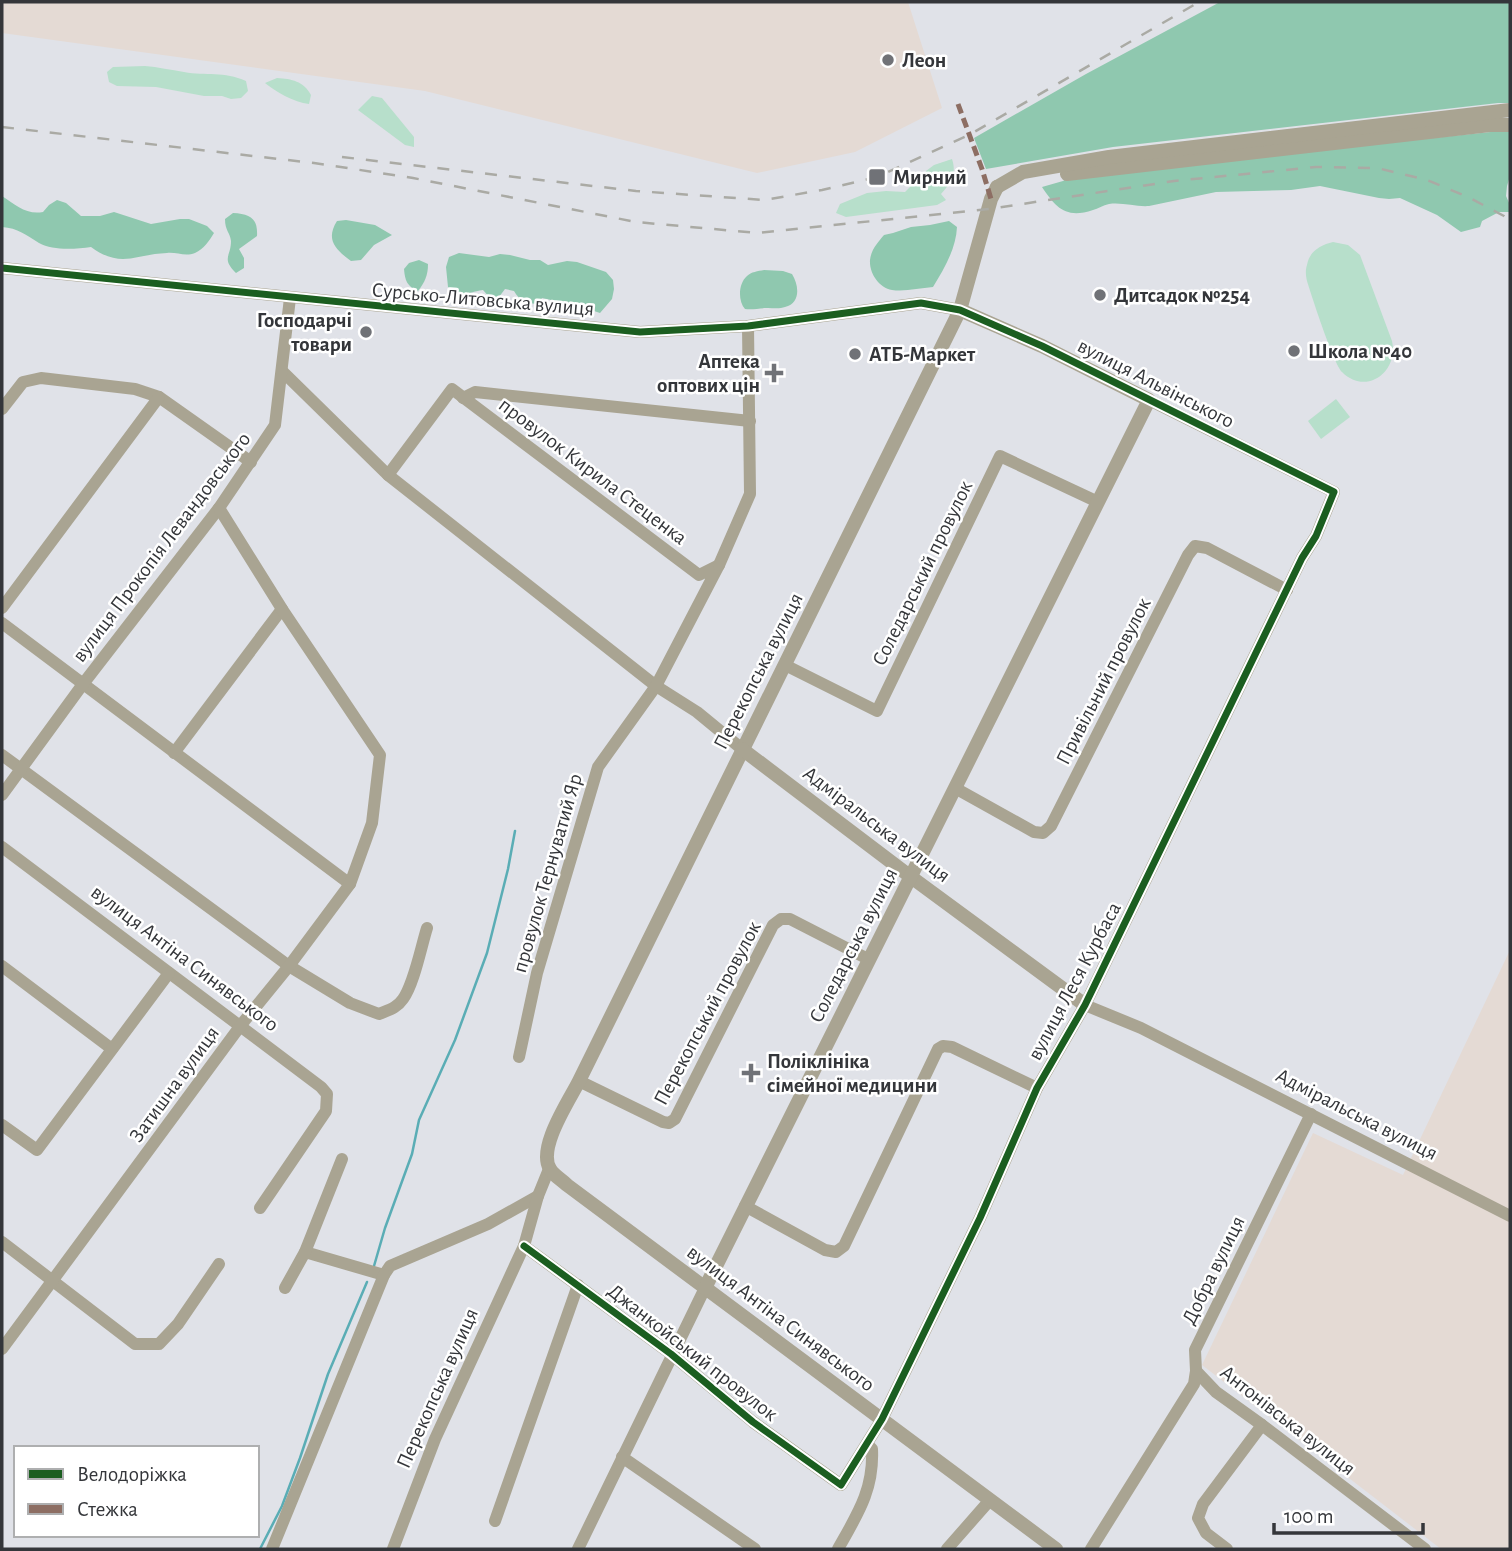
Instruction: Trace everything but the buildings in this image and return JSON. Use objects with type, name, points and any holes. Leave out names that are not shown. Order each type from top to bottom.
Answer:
[{"type":"street","points":[[997,187],[1023,172],[1109,157],[1510,110]]},
{"type":"street","points":[[997,187],[1071,173],[1490,124],[1510,119]]},
{"type":"street","points":[[1490,124],[1510,125]]},
{"type":"street","name":"Перекопська вулиця","points":[[393,1549],[435,1439],[524,1246],[538,1196],[549,1169],[549,1140],[960,310],[997,187]]},
{"type":"street","name":"Сурсько-Литовська вулиця","points":[[2,268],[640,332],[748,326],[921,303],[960,310]]},
{"type":"street","name":"вулиця Прокопія Левандовського","points":[[2,795],[83,684],[219,508],[275,425],[290,298]]},
{"type":"street","name":"вулиця Альвінського","points":[[960,310],[1042,346],[1334,492]]},
{"type":"street","name":"провулок Тернуватий Яр","points":[[519,1058],[537,973],[597,767],[656,686],[719,565],[750,494],[748,326]]},
{"type":"street","name":"Адміральська вулиця","points":[[282,371],[388,475],[656,686],[697,712],[911,877],[1085,1005],[1140,1028],[1510,1216]]},
{"type":"street","points":[[2,409],[23,382],[41,378],[135,389],[159,397],[251,463]]},
{"type":"street","name":"провулок Кирила Стеценка","points":[[388,475],[452,389],[699,575],[719,565]]},
{"type":"street","name":"провулок Кирила Стеценка","points":[[463,398],[475,392],[750,421]]},
{"type":"street","points":[[2,608],[159,397]]},
{"type":"street","name":"Соледарська вулиця","points":[[578,1549],[671,1354],[1149,400]]},
{"type":"street","name":"Соледарський провулок","points":[[785,665],[877,711],[1000,456],[1098,502]]},
{"type":"street","name":"вулиця Леся Курбаса","points":[[841,1485],[882,1419],[981,1217],[1037,1088],[1085,1005],[1302,558],[1316,536],[1334,492]]},
{"type":"street","name":"Затишна вулиця","points":[[2,1349],[241,1026],[350,884],[372,823],[380,755],[282,609],[219,508]]},
{"type":"street","name":"Привільний провулок","points":[[955,788],[1034,832],[1044,833],[1051,826],[1188,555],[1195,547],[1207,548],[1287,590]]},
{"type":"street","points":[[174,753],[282,609]]},
{"type":"street","points":[[2,623],[350,884]]},
{"type":"street","points":[[2,755],[289,966],[350,1003],[379,1014],[394,1008],[404,999],[426,928]]},
{"type":"street","name":"вулиця Антіна Синявського","points":[[2,847],[241,1026],[327,1094],[326,1111],[260,1208]]},
{"type":"street","name":"Перекопський провулок","points":[[579,1082],[670,1123],[675,1119],[773,925],[781,919],[790,919],[868,960]]},
{"type":"street","points":[[2,967],[112,1049]]},
{"type":"street","points":[[2,1125],[37,1150],[169,972]]},
{"type":"street","points":[[745,1206],[825,1250],[836,1252],[844,1246],[938,1049],[943,1046],[951,1047],[1037,1088]]},
{"type":"street","name":"Добра вулиця","points":[[1091,1549],[1194,1384],[1195,1350],[1311,1114]]},
{"type":"street","points":[[285,1288],[305,1252],[342,1159]]},
{"type":"street","name":"вулиця Антіна Синявського","points":[[549,1169],[1056,1549]]},
{"type":"street","points":[[272,1549],[390,1266],[488,1224],[538,1196]]},
{"type":"street","points":[[2,1242],[135,1345],[159,1344],[178,1324],[219,1264]]},
{"type":"street","name":"Джанкойський провулок","points":[[524,1246],[671,1354],[753,1422],[841,1485]]},
{"type":"street","points":[[305,1252],[384,1275]]},
{"type":"street","points":[[495,1521],[578,1286]]},
{"type":"street","name":"Антонівська вулиця","points":[[1196,1371],[1216,1392],[1425,1549]]},
{"type":"street","points":[[1227,1549],[1206,1533],[1198,1518],[1203,1504],[1262,1426]]},
{"type":"street","points":[[838,1549],[863,1505],[873,1469],[872,1449],[867,1444]]},
{"type":"street","points":[[622,1457],[755,1549]]},
{"type":"street","points":[[947,1549],[990,1500]]},
{"type":"shaded area","points":[[2,2],[908,2],[942,108],[855,152],[757,173],[425,91],[2,33]]},
{"type":"shaded area","points":[[1510,950],[1510,1549],[1441,1549],[1202,1365],[1313,1133],[1403,1175]]},
{"type":"green space","points":[[1220,2],[1510,2],[1510,103],[1113,147],[986,169],[974,138]]},
{"type":"green space","points":[[145,66],[230,76],[246,81],[248,91],[241,98],[231,99],[156,87],[117,86],[109,82],[107,72],[113,67]]},
{"type":"green space","points":[[277,78],[301,84],[311,95],[309,104],[286,96],[265,83]]},
{"type":"green space","points":[[372,96],[382,98],[414,137],[414,147],[405,145],[358,110]]},
{"type":"green space","points":[[1510,130],[1510,176],[1506,196],[1510,212],[1499,212],[1482,221],[1480,227],[1461,232],[1437,215],[1400,198],[1379,198],[1320,186],[1291,190],[1216,192],[1149,206],[1109,204],[1076,213],[1057,206],[1042,187],[1073,175]]},
{"type":"green space","points":[[952,159],[952,178],[941,194],[946,200],[937,205],[846,217],[836,213],[840,204],[867,193],[905,192],[934,165]]},
{"type":"green space","points":[[2,196],[31,212],[43,212],[57,200],[66,203],[81,216],[100,216],[114,212],[151,224],[189,219],[207,226],[214,233],[201,249],[188,255],[167,253],[120,259],[102,254],[91,247],[51,247],[17,230],[2,227]]},
{"type":"green space","points":[[233,213],[252,218],[257,230],[257,236],[239,249],[244,258],[244,268],[236,273],[228,261],[231,241],[225,219]]},
{"type":"green space","points":[[337,221],[375,225],[392,235],[374,245],[361,260],[351,261],[337,249],[332,239]]},
{"type":"green space","points":[[949,221],[957,227],[954,243],[933,287],[892,290],[876,279],[871,270],[871,256],[884,235],[911,227]]},
{"type":"green space","points":[[1333,242],[1348,245],[1360,255],[1392,341],[1391,362],[1386,371],[1370,381],[1351,379],[1338,366],[1307,281],[1306,269],[1310,256],[1320,247]]},
{"type":"green space","points":[[459,253],[489,257],[510,255],[540,260],[548,265],[577,262],[606,272],[613,280],[612,299],[600,313],[542,298],[537,304],[529,303],[514,291],[505,289],[499,297],[490,298],[483,290],[458,293],[448,287],[446,267],[449,257]]},
{"type":"green space","points":[[419,260],[428,264],[426,278],[418,291],[407,283],[404,269],[409,263]]},
{"type":"green space","points":[[764,270],[792,274],[797,293],[794,302],[781,308],[745,309],[740,297],[742,283],[749,275]]},
{"type":"green space","points":[[1336,399],[1350,417],[1321,439],[1308,421]]},
{"type":"waterway","points":[[374,1266],[412,1154],[419,1120],[455,1040],[487,953],[515,831]]},
{"type":"waterway","points":[[260,1549],[282,1506],[328,1374],[367,1282]]},
{"type":"railway","points":[[342,157],[636,191],[764,200],[822,190],[877,177],[969,135],[1199,2]]},
{"type":"railway","points":[[2,127],[314,163],[413,178],[636,222],[757,233],[989,209],[1174,181],[1316,167],[1377,168],[1427,180],[1468,197],[1510,221]]},
{"type":"marked path","points":[[958,104],[991,199]]},
{"type":"cycle path","points":[[2,268],[640,332],[748,326],[921,303],[960,310],[1042,346],[1334,492],[1316,536],[1302,558],[1085,1005],[1037,1088],[980,1218],[882,1419],[841,1485],[753,1422],[671,1354],[524,1246]]},
{"type":"place","name":"Леон","points":[[888,60]]},
{"type":"place","name":"Мирний","points":[[877,177]]},
{"type":"place","name":"Дитсадок №254","points":[[1100,295]]},
{"type":"place","name":"Господарчі товари","points":[[366,332]]},
{"type":"place","name":"Школа №40","points":[[1294,351]]},
{"type":"place","name":"АТБ-Маркет","points":[[855,354]]},
{"type":"place","name":"Аптека оптових цін","points":[[774,373]]},
{"type":"place","name":"Поліклініка сімейної медицини","points":[[751,1073]]}]
